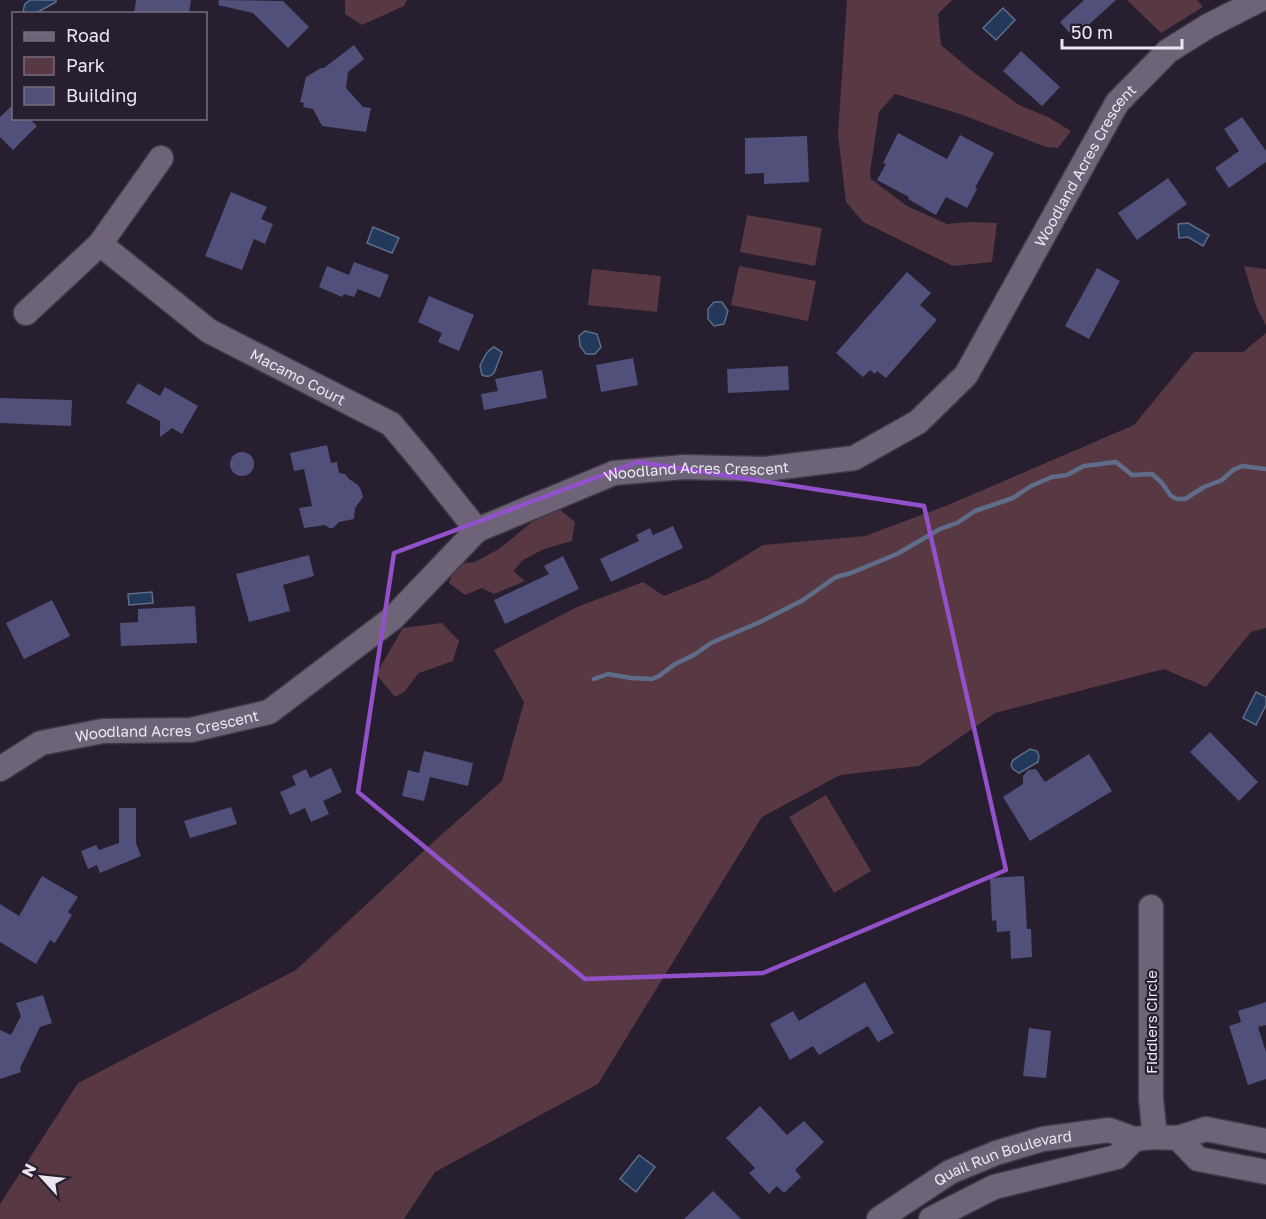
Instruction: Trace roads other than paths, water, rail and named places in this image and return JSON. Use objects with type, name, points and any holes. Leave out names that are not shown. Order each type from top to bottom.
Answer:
[{"type":"street","name":"Woodland Acres Crescent","points":[[0,769],[41,743],[103,731],[191,730],[269,711],[393,618],[477,530],[614,472],[684,467],[765,469],[854,458],[918,422],[966,375],[1117,103],[1168,51],[1208,26],[1259,0]]},
{"type":"street","points":[[26,313],[100,244],[161,158]]},
{"type":"street","name":"Macamo Court","points":[[100,244],[209,331],[391,424],[477,530]]},
{"type":"street","name":"Fiddlers Circle","points":[[1150,907],[1151,1099],[1156,1138]]},
{"type":"street","name":"Quail Run Boulevard","points":[[931,1219],[994,1187],[1117,1157],[1156,1138],[1206,1129],[1266,1141]]},
{"type":"street","name":"Quail Run Boulevard","points":[[879,1219],[950,1172],[996,1153],[1043,1139],[1109,1130],[1156,1138]]},
{"type":"street","points":[[1156,1138],[1198,1160],[1266,1172]]},
{"type":"water","points":[[30,0],[56,0],[38,12],[24,12],[25,4]]},
{"type":"water","points":[[1003,8],[1015,20],[996,40],[983,28]]},
{"type":"water","points":[[1188,223],[1209,235],[1203,246],[1188,237],[1179,238],[1178,224]]},
{"type":"water","points":[[373,227],[399,238],[392,253],[367,243]]},
{"type":"water","points":[[714,302],[722,302],[728,311],[724,324],[714,326],[708,319],[708,309]]},
{"type":"water","points":[[585,331],[597,334],[601,347],[595,354],[586,354],[580,346],[579,336]]},
{"type":"water","points":[[494,347],[502,352],[494,373],[488,376],[482,375],[480,366],[487,353]]},
{"type":"water","points":[[152,592],[153,603],[129,605],[128,594]]},
{"type":"water","points":[[1256,692],[1266,697],[1266,705],[1256,725],[1243,718]]},
{"type":"water","points":[[1030,749],[1037,751],[1038,762],[1019,773],[1011,765],[1013,760]]},
{"type":"water","points":[[639,1155],[655,1167],[636,1192],[620,1179]]},
{"type":"waterway","points":[[594,679],[608,674],[652,679],[659,676],[711,643],[803,600],[836,577],[897,554],[940,529],[957,523],[975,511],[1013,498],[1031,486],[1052,477],[1067,475],[1084,466],[1116,462],[1132,475],[1152,474],[1171,496],[1177,499],[1185,499],[1204,487],[1222,480],[1233,470],[1242,466],[1266,469]]}]
